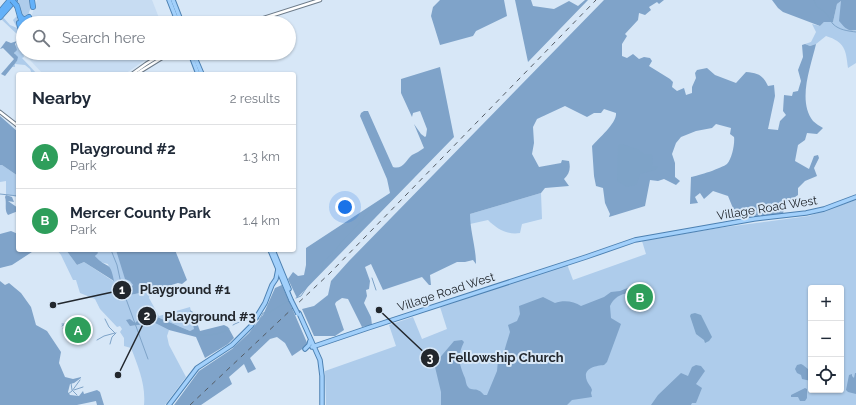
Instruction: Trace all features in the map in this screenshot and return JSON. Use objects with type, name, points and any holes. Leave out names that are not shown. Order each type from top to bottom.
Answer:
[{"type":"highway","points":[[0,12],[11,0],[17,6],[20,15]]},
{"type":"highway","points":[[0,17],[15,0]]},
{"type":"highway","points":[[32,0],[33,7]]},
{"type":"main road","points":[[169,0],[175,16]]},
{"type":"main road","points":[[173,0],[179,16]]},
{"type":"main road","points":[[193,60],[197,72]]},
{"type":"main road","points":[[196,60],[201,72]]},
{"type":"main road","name":"Village Road West","points":[[314,347],[641,238],[752,220],[806,214],[856,198]]},
{"type":"main road","points":[[271,252],[314,347],[321,366],[323,390],[322,405]]},
{"type":"main road","points":[[274,252],[292,299]]},
{"type":"main road","points":[[169,405],[194,371],[227,348],[246,331],[260,312],[271,288],[277,281],[278,269]]},
{"type":"main road","points":[[277,281],[285,285]]},
{"type":"main road","points":[[299,313],[310,341],[314,347]]},
{"type":"main road","points":[[305,349],[309,345],[310,341]]},
{"type":"street","points":[[270,16],[320,0]]},
{"type":"street","points":[[135,72],[152,60]]},
{"type":"street","points":[[139,72],[159,60]]},
{"type":"street","points":[[0,112],[16,124]]},
{"type":"shaded area","points":[[19,0],[32,0],[28,16],[23,16],[16,3]]},
{"type":"shaded area","points":[[37,0],[152,0],[158,16],[31,16]]},
{"type":"shaded area","points":[[440,0],[504,0],[507,16],[476,31],[473,36],[440,45],[431,16],[433,7]]},
{"type":"shaded area","points":[[515,0],[531,0],[533,6],[554,9],[569,1],[578,6],[585,0],[588,0],[528,62]]},
{"type":"shaded area","points":[[604,0],[664,0],[659,4],[657,2],[649,7],[651,10],[645,15],[639,13],[638,20],[625,34],[627,36],[622,44],[622,56],[627,58],[633,54],[639,59],[644,57],[650,58],[652,61],[649,66],[670,79],[673,82],[672,87],[677,91],[684,88],[686,95],[692,93],[692,87],[696,78],[695,73],[697,70],[707,68],[715,75],[736,83],[746,72],[760,75],[768,86],[774,85],[775,96],[768,129],[778,130],[780,121],[786,115],[783,111],[784,95],[792,96],[793,92],[798,91],[801,81],[798,70],[803,57],[802,45],[805,44],[810,46],[816,44],[807,83],[806,104],[808,113],[813,121],[823,128],[817,134],[807,133],[805,140],[798,145],[795,161],[809,169],[814,156],[818,155],[819,158],[814,168],[817,176],[805,181],[798,188],[798,195],[785,204],[783,214],[737,218],[728,196],[713,191],[704,199],[700,193],[695,197],[698,203],[690,204],[691,177],[710,172],[724,166],[729,162],[732,155],[734,137],[730,134],[731,128],[716,124],[712,128],[696,131],[681,137],[676,143],[672,154],[675,163],[675,177],[680,181],[676,185],[664,179],[658,181],[650,180],[645,206],[609,217],[610,214],[605,203],[603,188],[596,186],[592,146],[611,126],[616,117],[616,113],[604,109],[601,113],[594,113],[587,117],[565,106],[537,119],[533,127],[534,143],[532,154],[539,167],[561,163],[562,160],[569,161],[569,171],[564,179],[569,186],[545,188],[541,193],[470,214],[476,264],[473,260],[457,262],[430,275],[431,285],[429,285],[422,277],[383,290],[371,264],[365,267],[370,281],[369,289],[366,290],[367,296],[364,303],[371,317],[372,325],[362,327],[348,299],[342,298],[335,304],[344,330],[335,336],[314,336],[302,309],[314,306],[328,295],[331,281],[349,261]]},
{"type":"shaded area","points":[[772,0],[856,0],[856,30],[848,30],[839,21],[841,1],[837,4],[833,22],[824,22],[820,26],[783,12]]},
{"type":"shaded area","points":[[841,1],[852,31],[856,30],[856,63],[848,68],[845,52],[841,44],[832,38],[826,36],[816,44],[810,46],[805,44],[811,42],[816,32],[812,24],[820,26],[824,22],[833,22],[837,4]]},
{"type":"shaded area","points":[[2,16],[10,25],[16,28],[16,33],[1,19]]},
{"type":"shaded area","points":[[16,17],[16,26],[13,20]]},
{"type":"shaded area","points":[[6,41],[11,43],[16,41],[16,51],[14,53],[17,61],[5,76],[1,74],[14,59],[3,48],[0,49]]},
{"type":"shaded area","points":[[24,60],[35,72],[31,72],[25,65],[15,64],[15,67],[12,67],[17,61]]},
{"type":"shaded area","points":[[30,60],[145,60],[128,72],[41,72]]},
{"type":"shaded area","points":[[440,67],[454,137],[297,298],[288,279],[293,272],[298,276],[304,275],[306,265],[306,248],[390,193],[387,179],[360,116],[361,113],[368,111],[393,167],[396,168],[402,166],[412,155],[424,148],[414,124],[425,137],[427,129],[420,111],[413,113],[412,117],[401,93],[401,79]]},
{"type":"shaded area","points":[[0,116],[16,130],[16,175],[0,165]]},
{"type":"shaded area","points":[[621,144],[637,149],[644,154],[652,154],[653,164],[651,166],[658,166],[655,170],[640,174],[636,185],[627,187],[617,181],[618,146]]},
{"type":"shaded area","points":[[0,165],[2,165],[16,175],[16,197],[6,195],[6,181],[0,182]]},
{"type":"shaded area","points":[[541,193],[542,219],[522,224],[520,233],[502,231],[488,220],[470,224],[470,214]]},
{"type":"shaded area","points":[[6,195],[12,197],[14,202],[8,201],[16,207],[16,212],[8,215]]},
{"type":"shaded area","points":[[856,200],[856,405],[326,405],[325,371],[396,346],[389,325],[413,317],[422,339],[447,329],[440,307],[567,264],[573,280],[646,254],[642,241],[718,228],[809,216]]},
{"type":"shaded area","points":[[11,231],[16,233],[16,252],[32,252],[12,265],[0,268],[0,234]]},
{"type":"shaded area","points":[[59,252],[67,252],[77,265],[84,262],[113,281],[108,264],[100,262],[95,256],[97,252],[117,252],[133,285],[130,295],[150,291],[149,298],[159,316],[190,307],[195,329],[190,331],[155,316],[130,326],[155,323],[169,330],[167,336],[169,345],[186,377],[165,405],[144,405],[144,390],[141,376],[131,348],[124,346],[124,338],[120,332],[122,329],[120,326],[117,327],[100,309],[95,299],[80,293],[76,280],[73,280]]},
{"type":"shaded area","points":[[67,252],[98,252],[95,256],[109,267],[113,274],[114,281],[84,262],[77,265]]},
{"type":"shaded area","points":[[117,252],[176,252],[187,280],[182,284],[178,283],[158,291],[130,295],[127,291],[133,285],[130,281],[125,279]]},
{"type":"shaded area","points":[[0,281],[5,285],[9,283],[21,293],[31,307],[36,325],[47,331],[61,352],[59,363],[65,377],[73,379],[81,377],[74,383],[70,384],[68,392],[70,395],[79,396],[83,391],[84,394],[97,390],[100,392],[104,405],[97,405],[96,401],[77,405],[0,405]]},
{"type":"shaded area","points":[[282,285],[308,345],[292,356],[285,343],[277,337],[270,339],[250,358],[256,369],[248,373],[244,364],[229,377],[232,384],[201,405],[174,405],[199,371],[232,349],[249,333],[263,315],[275,288]]},
{"type":"shaded area","points":[[635,285],[637,286],[633,294],[619,296],[610,306],[611,318],[621,324],[607,362],[604,365],[590,368],[586,373],[587,381],[592,390],[592,397],[572,400],[567,405],[441,405],[441,392],[435,367],[437,361],[454,341],[462,340],[464,342],[460,352],[460,360],[467,386],[481,392],[484,395],[487,395],[497,371],[498,360],[504,352],[510,332],[508,325],[517,321],[520,314],[519,306],[543,297],[555,303],[568,302],[581,306],[604,297],[611,292],[620,291]]},
{"type":"shaded area","points":[[190,310],[193,312],[200,331],[224,325],[228,327],[234,338],[228,344],[205,358],[196,337],[169,330],[155,323],[130,326],[126,320],[130,319],[135,323],[138,320],[155,316],[190,331],[194,329]]},
{"type":"shaded area","points":[[695,313],[701,315],[712,337],[705,343],[704,340],[696,334],[690,316],[691,314]]},
{"type":"shaded area","points":[[801,364],[808,369],[808,380],[802,379],[801,375],[797,373],[795,369],[797,365]]},
{"type":"shaded area","points":[[696,365],[701,366],[705,371],[696,384],[702,388],[696,403],[692,403],[691,405],[651,405],[658,395],[681,373],[688,376],[692,367]]},
{"type":"shaded area","points":[[855,373],[856,394],[846,390],[849,375],[852,374],[854,378]]},
{"type":"shaded area","points":[[805,388],[807,389],[807,398],[805,401],[800,401],[798,397],[791,397],[791,395]]},
{"type":"waterway","points":[[814,0],[818,8],[826,13],[835,26],[844,30],[856,32]]},
{"type":"waterway","points":[[0,194],[16,196]]},
{"type":"waterway","points":[[296,298],[301,296],[315,275],[322,270],[323,262],[333,253],[373,206],[389,197]]},
{"type":"waterway","points":[[112,252],[117,265],[122,288],[148,359]]},
{"type":"waterway","points":[[372,278],[376,290]]},
{"type":"waterway","points":[[257,319],[260,319],[263,313],[270,312],[288,301]]},
{"type":"waterway","points":[[137,323],[157,318],[174,327],[202,335],[211,335],[229,329]]},
{"type":"waterway","points":[[105,319],[109,327],[115,333]]},
{"type":"waterway","points":[[233,325],[253,319]]},
{"type":"waterway","points":[[62,324],[65,324],[62,326]]},
{"type":"waterway","points":[[63,328],[65,327],[64,326],[69,326]]},
{"type":"waterway","points":[[97,340],[115,333]]},
{"type":"waterway","points":[[110,344],[112,337],[116,333]]},
{"type":"waterway","points":[[68,394],[80,380]]},
{"type":"waterway","points":[[71,383],[72,390]]},
{"type":"waterway","points":[[74,390],[83,387]]},
{"type":"waterway","points":[[73,391],[77,395]]},
{"type":"railway","points":[[190,405],[330,273],[596,0]]},
{"type":"place","name":"Mercer County Park","points":[[640,297]]},
{"type":"place","name":"Playground #1","points":[[53,305]]},
{"type":"place","name":"Fellowship Church","points":[[379,310]]},
{"type":"place","name":"Playground #2","points":[[78,330]]},
{"type":"place","name":"Playground #3","points":[[118,375]]}]
